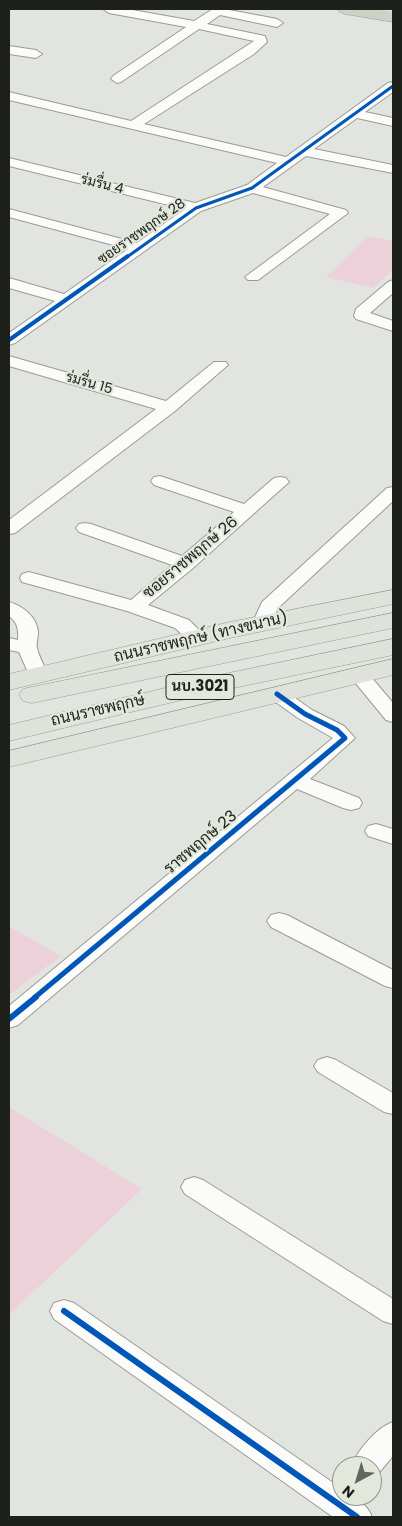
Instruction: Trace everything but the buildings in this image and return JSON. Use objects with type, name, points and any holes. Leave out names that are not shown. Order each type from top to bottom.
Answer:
[{"type":"highway","points":[[345,9],[393,17]]},
{"type":"main road","points":[[384,9],[393,10]]},
{"type":"main road","name":"ถนนราชพฤกษ์ (ทางขนาน)","points":[[39,679],[130,659],[187,640],[393,597]]},
{"type":"main road","name":"ถนนราชพฤกษ์","points":[[9,700],[393,620]]},
{"type":"main road","name":"ถนนราชพฤกษ์","points":[[9,733],[224,682],[392,663]]},
{"type":"main road","name":"นบ.3021","points":[[9,759],[358,675],[392,663]]},
{"type":"main road","points":[[9,682],[39,679]]},
{"type":"main road","points":[[9,693],[39,679]]},
{"type":"main road","points":[[9,744],[189,699],[224,682]]},
{"type":"street","points":[[110,9],[257,38],[261,42],[133,125]]},
{"type":"street","points":[[204,9],[277,23]]},
{"type":"street","points":[[117,79],[218,11]]},
{"type":"street","points":[[9,50],[36,54]]},
{"type":"street","name":"ซอยราชพฤกษ์ 28","points":[[9,340],[196,208],[252,188],[393,86]]},
{"type":"street","points":[[9,96],[289,162]]},
{"type":"street","points":[[355,114],[393,122]]},
{"type":"street","points":[[303,151],[391,169]]},
{"type":"street","name":"ร่มรื่น 4","points":[[9,162],[196,208]]},
{"type":"street","points":[[252,188],[341,213],[253,277]]},
{"type":"street","points":[[11,215],[139,248]]},
{"type":"street","points":[[9,283],[66,299]]},
{"type":"street","points":[[393,285],[362,312],[362,316],[393,326]]},
{"type":"street","name":"ร่มรื่น 15","points":[[9,362],[169,406]]},
{"type":"street","points":[[9,529],[220,365]]},
{"type":"street","points":[[160,481],[247,511]]},
{"type":"street","name":"ซอยราชพฤกษ์ 26","points":[[134,607],[280,482]]},
{"type":"street","points":[[262,624],[269,606],[393,492]]},
{"type":"street","points":[[85,528],[186,564]]},
{"type":"street","points":[[29,578],[134,607]]},
{"type":"street","name":"ซอยราชพฤกษ์ 26","points":[[134,607],[182,624],[187,640]]},
{"type":"street","points":[[9,608],[26,620],[29,626],[18,645],[39,679]]},
{"type":"street","points":[[358,675],[393,716]]},
{"type":"street","name":"ราชพฤกษ์ 23","points":[[9,1018],[148,905],[345,738],[337,730],[306,714],[277,694]]},
{"type":"street","points":[[294,780],[352,803]]},
{"type":"street","points":[[279,921],[393,980]]},
{"type":"street","points":[[327,1066],[393,1105]]},
{"type":"street","points":[[194,1187],[393,1313]]},
{"type":"street","points":[[64,1311],[332,1496]]},
{"type":"street","points":[[375,1456],[393,1435]]},
{"type":"shaded area","points":[[367,236],[393,241],[393,270],[373,288],[326,277]]},
{"type":"shaded area","points":[[9,928],[61,956],[9,995]]},
{"type":"shaded area","points":[[9,1107],[142,1189],[9,1315]]},
{"type":"cycle path","points":[[9,340],[196,208],[252,188],[393,86]]},
{"type":"cycle path","points":[[9,1019],[345,738],[337,730],[305,714],[277,694]]},
{"type":"cycle path","points":[[64,1311],[357,1517]]}]
